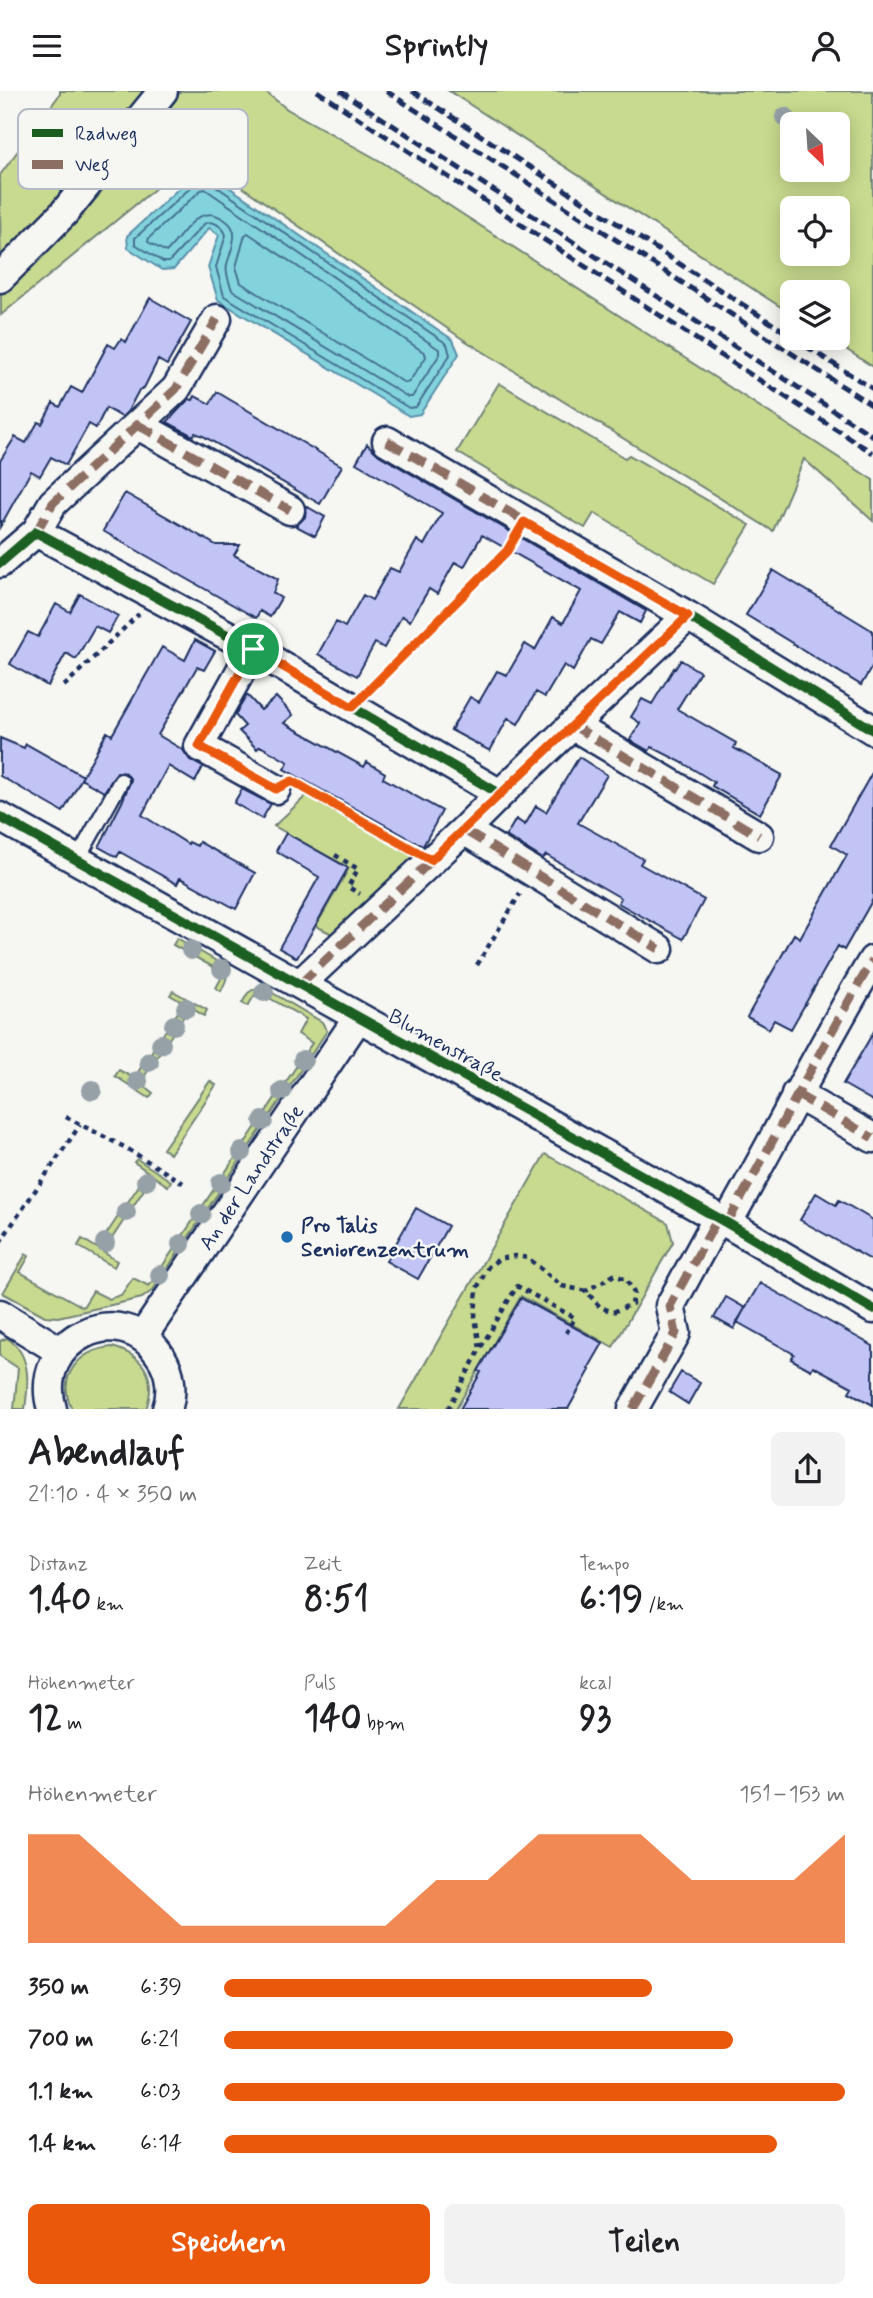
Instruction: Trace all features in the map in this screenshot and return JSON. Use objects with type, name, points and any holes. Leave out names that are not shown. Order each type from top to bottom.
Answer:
[{"type":"street","points":[[148,109],[163,91]]},
{"type":"street","points":[[0,278],[64,213],[83,189]]},
{"type":"street","points":[[0,563],[36,532],[53,503],[176,389],[217,319]]},
{"type":"street","points":[[138,425],[290,510]]},
{"type":"street","points":[[387,441],[688,616],[873,730]]},
{"type":"street","points":[[36,532],[253,649],[500,794]]},
{"type":"street","points":[[300,984],[688,616]]},
{"type":"street","points":[[253,649],[199,746],[276,789]]},
{"type":"street","points":[[572,725],[759,836]]},
{"type":"street","name":"Blumenstraße","points":[[0,817],[722,1221],[873,1309]]},
{"type":"street","points":[[464,830],[659,949]]},
{"type":"street","points":[[633,1409],[676,1333],[670,1306],[759,1167],[796,1094],[869,975]]},
{"type":"street","name":"An der Landstraße","points":[[143,1336],[358,1018]]},
{"type":"street","points":[[796,1094],[873,1138]]},
{"type":"street","points":[[0,1314],[60,1352]]},
{"type":"street","points":[[52,1409],[48,1388],[51,1369],[60,1352],[73,1339],[89,1330],[108,1327],[126,1329],[143,1336],[156,1349],[166,1364],[170,1382],[167,1409]]},
{"type":"lane","points":[[77,860],[121,781]]},
{"type":"path","points":[[352,707],[507,551],[524,522]]},
{"type":"path","points":[[64,686],[158,597]]},
{"type":"path","points":[[276,789],[292,781],[431,860]]},
{"type":"path","points":[[335,855],[358,869],[348,887],[382,906]]},
{"type":"path","points":[[477,965],[533,872]]},
{"type":"path","points":[[66,1117],[126,1148],[183,1183]]},
{"type":"path","points":[[0,1242],[80,1125]]},
{"type":"path","points":[[480,1349],[475,1316],[477,1288],[488,1267],[499,1259],[528,1258],[562,1286],[586,1291],[600,1307],[613,1312],[632,1304],[634,1293],[626,1279],[614,1275],[586,1291]]},
{"type":"path","points":[[448,1409],[517,1286],[575,1318],[566,1333]]},
{"type":"green space","points":[[60,91],[174,91],[179,94],[181,91],[264,91],[287,109],[382,162],[873,480],[873,521],[804,459],[773,531],[461,338],[245,189],[248,189],[248,109],[49,109]]},
{"type":"green space","points":[[449,91],[873,91],[873,367],[847,350],[850,350],[850,280],[780,280],[780,307]]},
{"type":"green space","points":[[18,151],[18,189],[155,189],[1,315],[0,175]]},
{"type":"green space","points":[[499,383],[625,458],[629,455],[750,525],[713,584],[594,513],[585,528],[457,452]]},
{"type":"green space","points":[[307,795],[419,858],[336,936],[316,926],[349,868],[274,826]]},
{"type":"green space","points":[[177,938],[223,965],[226,978],[221,991],[216,988],[224,973],[173,945]]},
{"type":"green space","points":[[256,988],[264,988],[322,1022],[327,1031],[153,1290],[142,1298],[58,1317],[45,1316],[3,1293],[26,1254],[29,1256],[20,1272],[83,1307],[93,1291],[109,1299],[121,1295],[133,1278],[149,1286],[312,1043],[298,1034],[306,1019],[257,991],[248,1006],[242,1003],[248,993]]},
{"type":"green space","points":[[173,991],[207,1010],[204,1016],[190,1007],[140,1083],[153,1093],[149,1098],[115,1076],[119,1070],[134,1078],[184,1003],[170,995]]},
{"type":"green space","points":[[210,1081],[216,1085],[170,1154],[163,1149]]},
{"type":"green space","points":[[545,1154],[668,1223],[673,1242],[613,1347],[521,1296],[456,1409],[399,1409]]},
{"type":"green space","points":[[137,1159],[171,1181],[168,1186],[153,1176],[103,1252],[117,1261],[114,1267],[78,1246],[82,1239],[97,1248],[148,1172],[134,1162]]},
{"type":"green space","points":[[7,1338],[21,1352],[27,1369],[25,1409],[14,1409],[18,1368],[0,1356],[0,1341]]},
{"type":"green space","points":[[112,1347],[133,1356],[146,1369],[150,1387],[146,1409],[72,1409],[67,1386],[74,1367],[90,1353]]},
{"type":"water","points":[[178,189],[232,189],[453,340],[459,354],[420,414],[409,416],[218,300],[208,267],[219,235],[209,228],[174,269],[162,270],[128,248],[127,236]]},
{"type":"building","points":[[150,298],[191,322],[167,365],[158,360],[144,388],[139,390],[122,417],[106,408],[96,428],[89,424],[66,465],[51,457],[40,476],[31,471],[0,527],[0,461],[15,437],[26,443],[38,422],[42,424],[53,403],[60,407],[71,387],[82,393],[108,344],[115,348],[121,339],[126,342]]},
{"type":"building","points":[[217,392],[342,466],[320,504],[203,436],[195,433],[193,436],[167,422],[189,399],[193,400],[195,396],[210,404]]},
{"type":"building","points":[[367,444],[379,455],[646,611],[640,623],[620,612],[601,644],[591,639],[573,671],[564,665],[545,697],[536,692],[518,724],[508,718],[490,751],[451,730],[470,697],[479,702],[497,671],[507,675],[525,644],[535,650],[553,617],[563,623],[581,591],[482,535],[464,567],[455,562],[437,594],[429,589],[410,621],[402,616],[384,648],[375,643],[357,676],[318,654],[336,622],[345,627],[363,595],[372,600],[390,568],[399,572],[417,540],[424,545],[442,513],[356,463]]},
{"type":"building","points":[[125,493],[216,545],[240,545],[234,555],[278,579],[273,593],[281,598],[270,617],[260,611],[256,618],[103,531]]},
{"type":"building","points":[[306,506],[325,517],[315,536],[296,526],[305,517]]},
{"type":"building","points":[[773,570],[873,631],[873,665],[861,685],[746,615]]},
{"type":"building","points":[[80,594],[118,616],[108,633],[95,626],[76,659],[66,653],[48,686],[10,664],[28,632],[38,637],[56,604],[70,612]]},
{"type":"building","points":[[195,640],[215,651],[204,670],[197,667],[158,735],[183,750],[190,760],[203,767],[195,782],[168,766],[142,815],[188,844],[189,842],[197,846],[199,842],[255,873],[236,909],[180,878],[177,884],[120,852],[117,857],[99,847],[131,780],[126,773],[117,772],[104,792],[81,779],[107,732],[112,735],[162,647],[185,660]]},
{"type":"building","points":[[681,660],[700,672],[677,709],[736,743],[734,748],[782,775],[760,814],[712,786],[714,782],[683,763],[652,747],[649,751],[630,740],[640,723],[631,717],[642,699],[652,704]]},
{"type":"building","points":[[247,695],[261,710],[276,697],[293,715],[284,723],[364,767],[367,762],[385,773],[383,778],[442,811],[423,846],[284,769],[288,762],[260,746],[257,749],[239,731],[245,726],[235,715]]},
{"type":"building","points":[[0,738],[24,748],[26,744],[83,776],[63,812],[0,776]]},
{"type":"building","points":[[579,757],[607,775],[578,823],[643,859],[640,864],[704,900],[683,939],[618,903],[621,898],[546,855],[543,859],[506,836],[516,819],[525,825],[536,806],[546,812]]},
{"type":"building","points":[[873,771],[873,899],[844,950],[838,946],[791,1029],[774,1020],[769,1029],[747,1017],[794,934],[800,938],[847,855],[831,845]]},
{"type":"building","points":[[242,789],[271,804],[262,819],[234,803]]},
{"type":"building","points":[[286,833],[348,868],[297,958],[279,948],[319,877],[276,851]]},
{"type":"building","points":[[873,1033],[873,1101],[843,1084]]},
{"type":"building","points":[[816,1193],[836,1205],[839,1200],[873,1220],[873,1261],[800,1220]]},
{"type":"building","points":[[416,1208],[448,1226],[418,1279],[386,1261]]},
{"type":"building","points":[[760,1283],[873,1346],[873,1405],[849,1392],[852,1387],[813,1366],[811,1370],[791,1359],[794,1354],[737,1322]]},
{"type":"building","points":[[726,1297],[745,1308],[734,1329],[714,1318]]},
{"type":"building","points":[[521,1298],[603,1343],[588,1369],[590,1370],[568,1409],[460,1409],[481,1372],[478,1371]]},
{"type":"building","points":[[681,1372],[700,1383],[688,1404],[669,1392]]},
{"type":"railway","points":[[317,91],[873,453]]},
{"type":"railway","points":[[340,91],[873,436]]},
{"type":"railway","points":[[386,91],[873,406]]},
{"type":"railway","points":[[412,91],[780,329]]},
{"type":"railway","points":[[812,350],[873,389]]},
{"type":"marked path","points":[[36,532],[53,503],[176,389],[217,319]]},
{"type":"marked path","points":[[138,425],[290,510]]},
{"type":"marked path","points":[[387,441],[688,616]]},
{"type":"marked path","points":[[253,649],[199,746],[276,789]]},
{"type":"marked path","points":[[572,725],[759,836]]},
{"type":"marked path","points":[[500,794],[464,830],[659,949]]},
{"type":"marked path","points":[[300,984],[464,830]]},
{"type":"marked path","points":[[727,1223],[873,960]]},
{"type":"marked path","points":[[796,1094],[873,1138]]},
{"type":"marked path","points":[[633,1409],[676,1333],[670,1306],[718,1218]]},
{"type":"cycle path","points":[[0,563],[36,532],[253,649],[500,794],[688,616],[873,730]]},
{"type":"cycle path","points":[[0,817],[727,1223],[873,1309]]},
{"type":"place","name":"Pro Talis Seniorenzentrum","points":[[287,1237]]},
{"type":"route","points":[[524,522],[688,616],[431,860],[292,781],[276,789],[199,746],[253,649],[352,707],[507,551],[524,522]]}]
